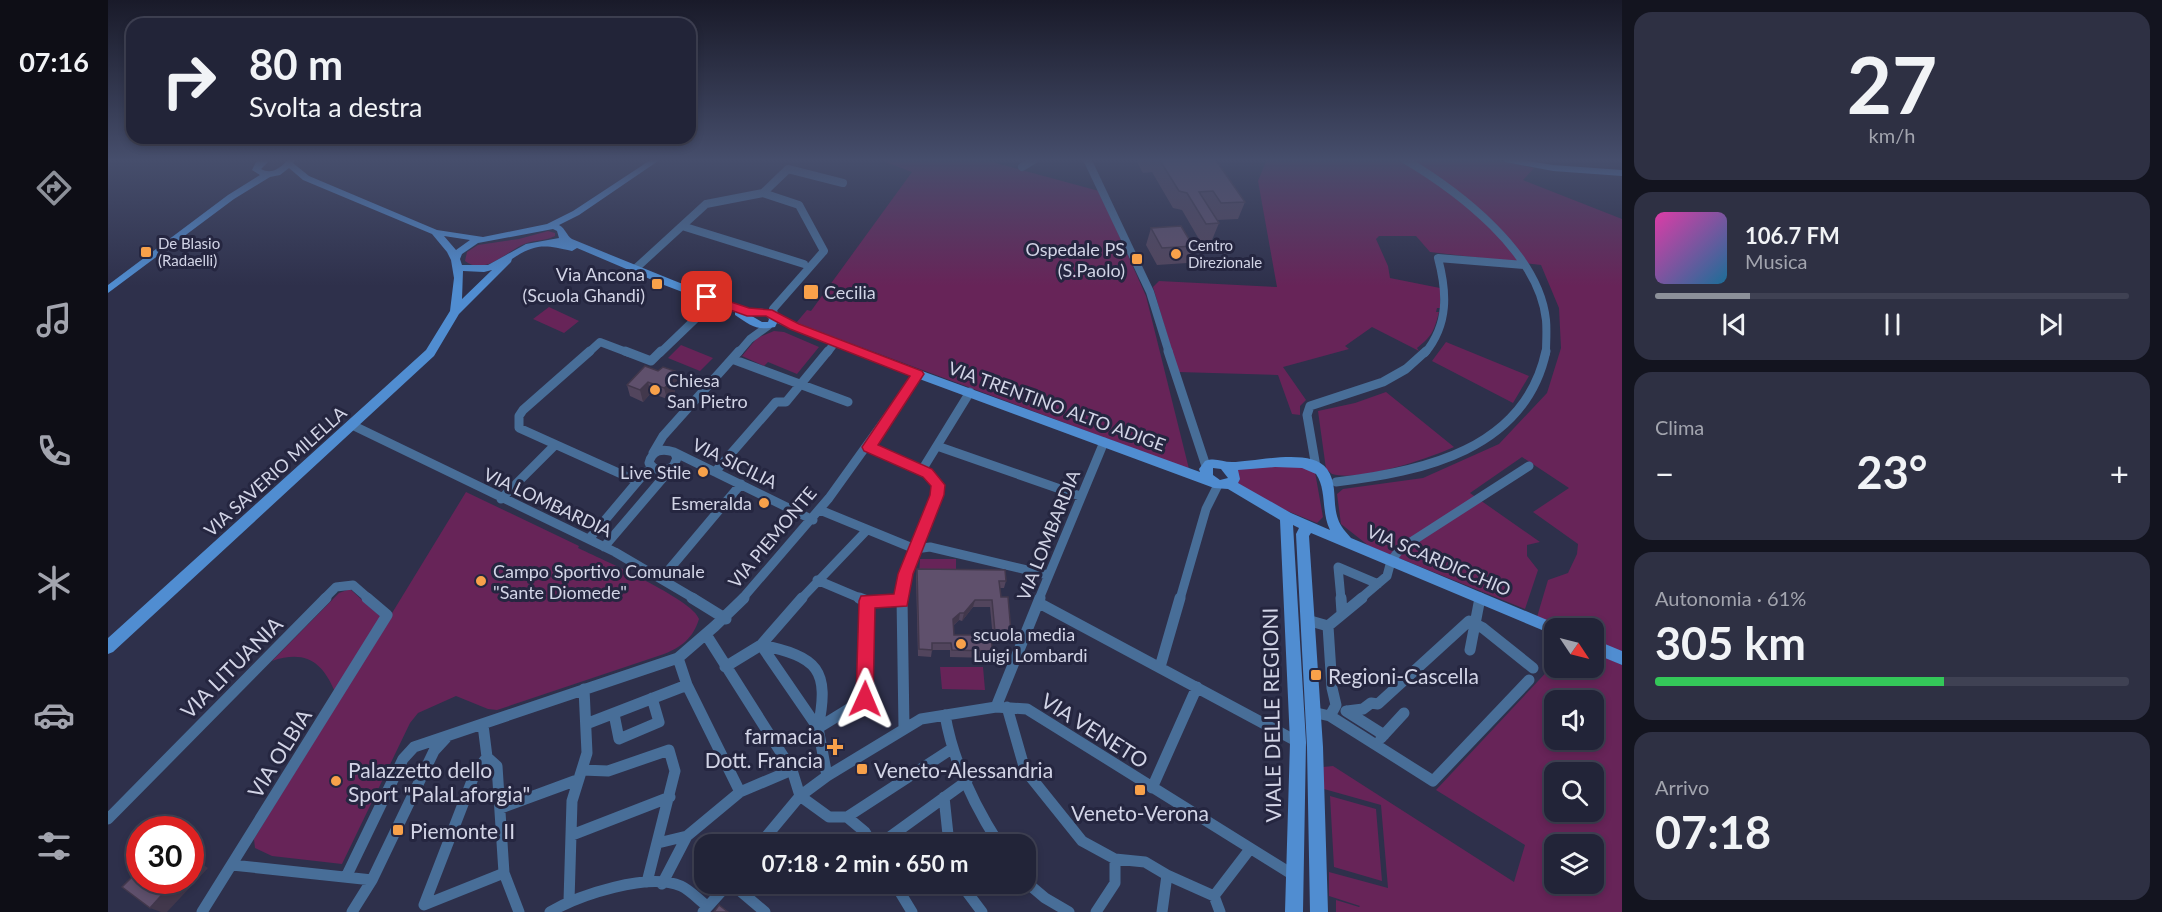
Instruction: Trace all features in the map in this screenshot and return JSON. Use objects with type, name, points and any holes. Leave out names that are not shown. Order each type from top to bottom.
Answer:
[{"type":"street","points":[[108,283],[210,202]]},
{"type":"street","points":[[108,291],[225,202]]},
{"type":"street","points":[[362,202],[435,232],[485,239]]},
{"type":"street","points":[[455,312],[458,253],[466,246],[485,239],[510,236],[551,226],[593,202]]},
{"type":"street","points":[[635,269],[706,204],[719,202]]},
{"type":"street","points":[[772,321],[773,309],[824,251],[799,205],[789,202]]},
{"type":"street","points":[[1107,202],[1150,292],[1198,447],[1214,477]]},
{"type":"street","points":[[1160,667],[1206,509],[1214,477],[1212,463],[1224,465],[1305,464],[1326,478],[1395,474],[1434,463],[1478,442],[1510,420],[1529,396],[1546,358],[1547,333],[1544,311],[1524,265],[1505,238],[1467,202]]},
{"type":"street","points":[[550,243],[562,232],[576,213]]},
{"type":"street","points":[[551,226],[562,232],[566,240],[635,269],[745,312],[761,312],[772,321],[907,372],[918,374]]},
{"type":"street","points":[[682,226],[804,264]]},
{"type":"street","points":[[435,232],[454,251],[458,263]]},
{"type":"street","points":[[458,263],[483,270],[508,260],[530,246],[550,243],[569,247],[745,316],[754,327]]},
{"type":"street","points":[[589,539],[649,468],[649,460],[663,436],[732,359],[754,327],[754,317],[821,246]]},
{"type":"street","points":[[1348,543],[1329,519],[1326,478],[1307,415],[1310,406],[1388,381],[1414,363],[1428,349],[1442,328],[1447,292],[1438,258],[1524,265]]},
{"type":"street","points":[[455,312],[508,260]]},
{"type":"street","points":[[691,460],[662,470],[649,468],[639,476],[630,478],[519,428],[519,416],[600,342],[651,361],[711,304]]},
{"type":"street","name":"VIA SAVERIO MILELLA","points":[[108,647],[430,353],[455,312]]},
{"type":"street","points":[[754,327],[772,321],[918,374]]},
{"type":"street","points":[[715,472],[776,402],[786,402],[833,345]]},
{"type":"street","points":[[732,359],[848,402]]},
{"type":"street","name":"VIA TRENTINO ALTO ADIGE","points":[[918,374],[1183,472],[1214,477],[1286,517],[1310,526]]},
{"type":"street","name":"VIA PIEMONTE","points":[[346,877],[407,753],[420,744],[440,737],[446,738],[678,658],[707,636],[726,619],[813,520],[869,447],[918,374]]},
{"type":"street","points":[[922,470],[970,392]]},
{"type":"street","name":"VIA LOMBARDIA","points":[[352,425],[501,499],[589,539],[662,578],[726,619]]},
{"type":"street","points":[[604,547],[677,458],[670,451],[663,436]]},
{"type":"street","name":"VIA LOMBARDIA","points":[[1001,707],[1048,575],[1104,442]]},
{"type":"street","points":[[501,499],[555,446]]},
{"type":"street","points":[[937,446],[1080,496]]},
{"type":"street","points":[[869,447],[922,470],[938,485],[937,495],[905,574],[901,601],[904,728]]},
{"type":"street","points":[[1198,447],[1224,465],[1234,476],[1214,477]]},
{"type":"street","points":[[653,453],[670,451]]},
{"type":"street","name":"VIA SICILIA","points":[[670,451],[813,520]]},
{"type":"street","points":[[1328,626],[1387,576],[1390,561],[1400,549],[1529,466]]},
{"type":"street","points":[[662,578],[741,484]]},
{"type":"street","points":[[820,510],[915,549],[930,548],[1048,575]]},
{"type":"street","name":"VIALE DELLE REGIONI","points":[[1286,517],[1298,742],[1294,912]]},
{"type":"street","points":[[1310,526],[1319,527],[1326,524],[1329,519]]},
{"type":"street","name":"VIA SCARDICCHIO","points":[[1310,526],[1544,625]]},
{"type":"street","name":"VIALE DELLE REGIONI","points":[[1310,526],[1302,534],[1315,747],[1319,912]]},
{"type":"street","points":[[725,667],[760,645],[817,580],[867,530]]},
{"type":"street","points":[[1342,614],[1338,567],[1378,584]]},
{"type":"street","points":[[817,580],[867,601],[901,601]]},
{"type":"street","name":"VIA LITUANIA","points":[[108,819],[336,587],[353,585],[387,615]]},
{"type":"street","points":[[1470,650],[1480,598]]},
{"type":"street","points":[[818,728],[865,699],[867,601]]},
{"type":"street","points":[[1039,603],[1298,742],[1315,747]]},
{"type":"street","name":"VIA OLBIA","points":[[202,912],[387,615]]},
{"type":"street","points":[[1307,620],[1328,626]]},
{"type":"street","points":[[1347,711],[1363,709],[1371,703],[1378,704],[1468,621],[1533,668]]},
{"type":"street","points":[[1328,626],[1332,688],[1336,705],[1330,716]]},
{"type":"street","points":[[707,636],[792,770],[800,796],[829,817],[848,817],[953,748]]},
{"type":"street","points":[[760,645],[818,728]]},
{"type":"street","points":[[760,645],[797,654],[818,670],[822,677],[823,696],[818,728],[827,776]]},
{"type":"street","points":[[1604,651],[1621,658]]},
{"type":"street","points":[[678,658],[687,685],[740,792]]},
{"type":"street","points":[[1312,712],[1330,716],[1433,781],[1529,680]]},
{"type":"street","points":[[586,724],[687,685]]},
{"type":"street","points":[[1152,788],[1197,687]]},
{"type":"street","points":[[569,901],[572,801],[587,753],[584,689]]},
{"type":"street","points":[[614,714],[619,739],[659,722],[652,699]]},
{"type":"street","points":[[1336,705],[1384,735]]},
{"type":"street","points":[[1001,707],[1019,756],[1031,780],[1082,842],[1115,859],[1145,862],[1167,875],[1214,896],[1220,912]]},
{"type":"street","name":"VIA VENETO","points":[[768,834],[800,796],[827,776],[904,728],[921,719],[1001,707],[1027,710],[1295,876]]},
{"type":"street","points":[[1375,744],[1404,713]]},
{"type":"street","points":[[945,715],[946,728],[953,748],[993,834]]},
{"type":"street","points":[[483,725],[487,757],[497,766],[504,873],[519,912]]},
{"type":"street","points":[[352,912],[372,880],[434,751],[446,738]]},
{"type":"street","points":[[501,808],[580,775],[608,771],[669,750],[675,771],[647,882]]},
{"type":"street","points":[[487,757],[475,773],[424,905],[504,873]]},
{"type":"street","points":[[662,884],[687,837],[716,815],[740,792],[792,770]]},
{"type":"street","points":[[894,834],[967,781]]},
{"type":"street","points":[[572,835],[670,797]]},
{"type":"street","points":[[944,797],[949,834]]},
{"type":"street","points":[[848,817],[866,834]]},
{"type":"street","points":[[658,843],[687,837]]},
{"type":"street","points":[[1214,896],[1250,849]]},
{"type":"street","points":[[1096,912],[1115,883],[1115,859]]},
{"type":"street","points":[[232,865],[372,880]]},
{"type":"street","points":[[1162,912],[1167,875]]},
{"type":"street","points":[[550,912],[569,901],[591,893],[653,881],[681,886],[705,909],[720,894]]},
{"type":"street","points":[[1036,890],[1069,912]]},
{"type":"street","points":[[742,894],[765,912]]},
{"type":"street","points":[[901,894],[912,912]]},
{"type":"street","points":[[968,894],[982,912]]},
{"type":"shaded area","points":[[891,202],[1104,202],[1146,296],[1189,469],[796,323],[807,310],[811,311]]},
{"type":"shaded area","points":[[1262,202],[1578,202],[1622,219],[1622,654],[1604,646],[1604,618],[1544,618],[1544,620],[1537,617],[1548,580],[1568,573],[1577,554],[1578,544],[1533,512],[1569,488],[1522,457],[1470,493],[1540,542],[1527,545],[1527,556],[1538,570],[1525,609],[1369,546],[1341,524],[1337,494],[1343,489],[1423,478],[1499,444],[1547,393],[1561,348],[1559,308],[1541,265],[1430,252],[1416,236],[1379,236],[1376,239],[1388,266],[1390,278],[1440,288],[1440,308],[1437,308],[1436,312],[1439,312],[1434,329],[1417,348],[1419,351],[1372,327],[1345,346],[1349,349],[1283,367],[1306,400],[1300,406],[1300,415],[1292,414],[1278,375],[1178,372],[1153,287],[1159,281],[1277,287]]},
{"type":"shaded area","points":[[548,231],[555,233],[555,236],[527,243],[489,264],[473,265],[465,261],[467,252],[478,245],[519,239]]},
{"type":"shaded area","points":[[549,307],[579,321],[564,333],[533,319]]},
{"type":"shaded area","points":[[774,331],[784,332],[819,347],[797,374],[768,362],[764,366],[742,356],[757,338]]},
{"type":"shaded area","points":[[1446,342],[1529,376],[1513,403],[1432,361]]},
{"type":"shaded area","points":[[681,345],[713,358],[700,371],[668,358]]},
{"type":"shaded area","points":[[1386,392],[1454,447],[1411,463],[1376,472],[1344,476],[1332,474],[1326,469],[1318,411],[1355,403]]},
{"type":"shaded area","points":[[1302,467],[1315,472],[1323,517],[1317,523],[1265,502],[1236,484],[1234,469]]},
{"type":"shaded area","points":[[466,492],[579,546],[578,548],[681,601],[699,619],[694,632],[681,645],[664,654],[497,710],[488,709],[456,696],[418,713],[410,723],[342,864],[272,856],[255,848],[254,839]]},
{"type":"shaded area","points":[[920,559],[956,559],[956,569],[1003,570],[1003,576],[919,575]]},
{"type":"shaded area","points":[[350,589],[382,618],[335,692],[324,673],[311,661],[294,657],[272,661],[339,593]]},
{"type":"shaded area","points":[[1604,657],[1622,665],[1622,912],[1336,912],[1336,900],[1360,906],[1329,896],[1329,872],[1388,888],[1381,805],[1324,789],[1323,767],[1333,766],[1514,882],[1525,845],[1436,790],[1544,675],[1544,678],[1604,678]]},
{"type":"shaded area","points":[[940,667],[983,667],[985,690],[942,689]]},
{"type":"shaded area","points":[[1330,796],[1376,809],[1382,881],[1334,867]]},
{"type":"building","points":[[1192,202],[1205,202],[1219,223],[1206,224]]},
{"type":"building","points":[[1220,202],[1245,202],[1221,203]]},
{"type":"building","points":[[1181,226],[1193,246],[1162,248],[1151,228]]},
{"type":"building","points":[[645,366],[658,371],[663,367],[675,371],[669,378],[672,382],[664,388],[648,382],[640,390],[627,385]]},
{"type":"building","name":"scuola media Luigi Lombardi","points":[[917,569],[1005,570],[1006,581],[999,581],[1001,597],[1008,597],[1011,632],[995,632],[992,600],[975,600],[964,613],[960,613],[953,619],[954,635],[991,635],[992,651],[952,650],[951,643],[932,643],[932,650],[919,649]]},
{"type":"building","points":[[131,894],[162,894],[150,908]]},
{"type":"building","points":[[719,905],[728,912],[714,912]]},
{"type":"place","name":"De Blasio (Radaelli)","points":[[146,252]]},
{"type":"place","name":"Centro Direzionale","points":[[1176,254]]},
{"type":"place","name":"Ospedale PS (S.Paolo)","points":[[1137,259]]},
{"type":"place","name":"Via Ancona (Scuola Ghandi)","points":[[657,284]]},
{"type":"place","name":"Cecilia","points":[[811,292]]},
{"type":"place","name":"Chiesa San Pietro","points":[[655,390]]},
{"type":"place","name":"Live Stile","points":[[703,472]]},
{"type":"place","name":"Esmeralda","points":[[764,503]]},
{"type":"place","name":"Campo Sportivo Comunale \"Sante Diomede\"","points":[[481,581]]},
{"type":"place","name":"scuola media Luigi Lombardi","points":[[961,644]]},
{"type":"place","name":"Regioni-Cascella","points":[[1316,675]]},
{"type":"place","name":"farmacia Dott. Francia","points":[[835,747]]},
{"type":"place","name":"Veneto-Alessandria","points":[[862,769]]},
{"type":"place","name":"Palazzetto dello Sport \"PalaLaforgia\"","points":[[336,781]]},
{"type":"place","name":"Veneto-Verona","points":[[1140,790]]},
{"type":"place","name":"Piemonte II","points":[[398,830]]},
{"type":"route","points":[[707,297],[747,312],[768,312],[794,327],[910,369],[918,374],[869,447],[927,473],[938,485],[937,495],[905,574],[901,601],[867,601],[865,699]]}]
